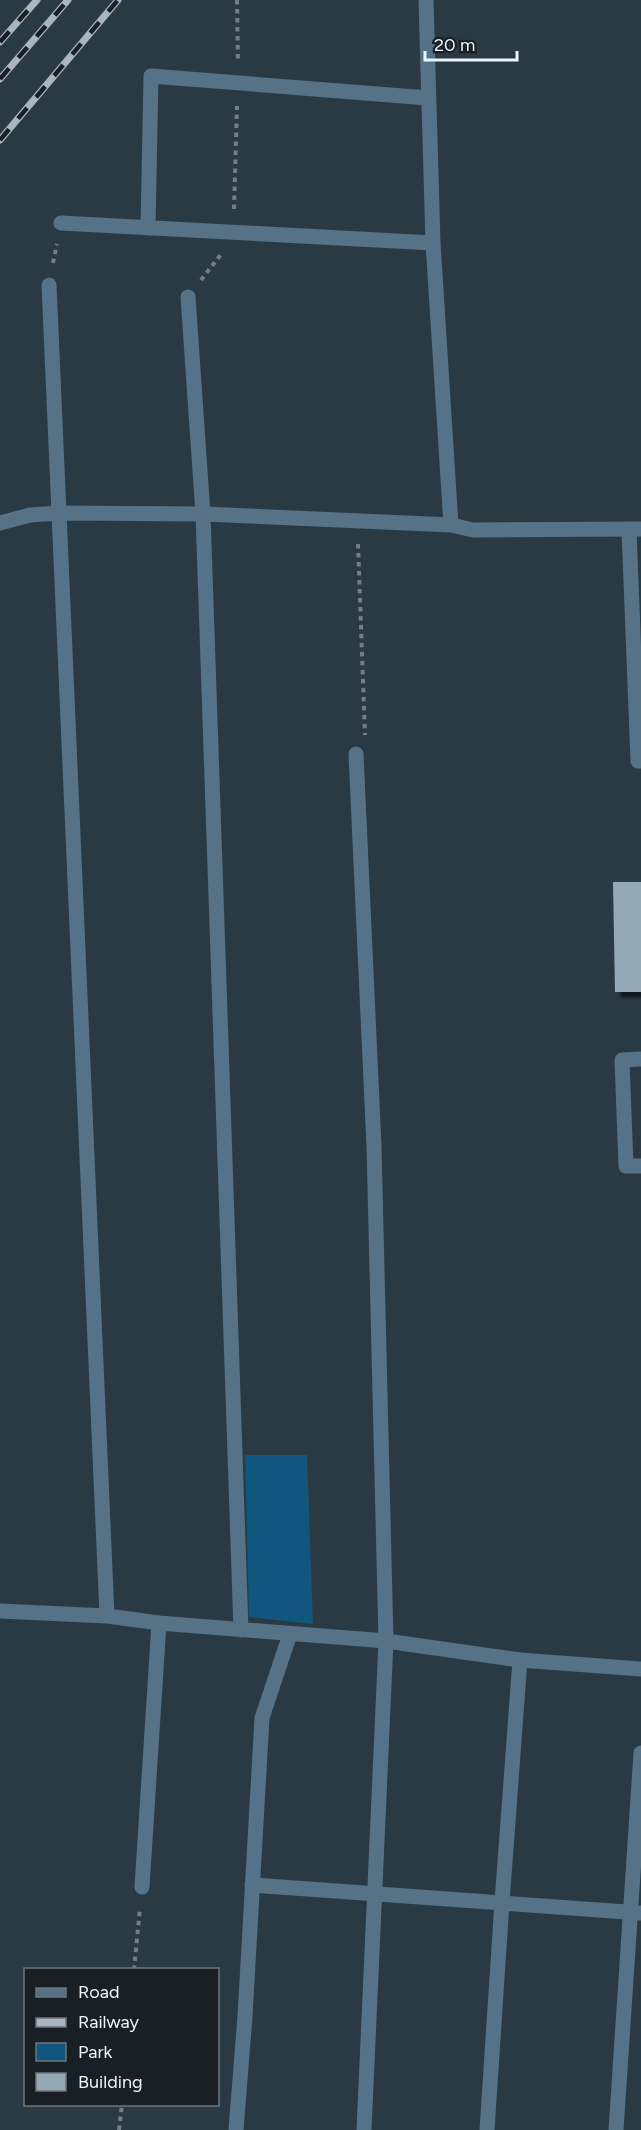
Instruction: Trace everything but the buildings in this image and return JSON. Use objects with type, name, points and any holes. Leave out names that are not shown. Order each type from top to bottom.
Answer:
[{"type":"street","points":[[426,0],[433,243],[451,525]]},
{"type":"street","points":[[148,228],[151,76],[428,98]]},
{"type":"street","points":[[62,223],[433,243]]},
{"type":"street","points":[[49,285],[107,1616]]},
{"type":"street","points":[[188,297],[202,514],[242,1630]]},
{"type":"street","points":[[0,523],[30,515],[59,513],[202,514],[451,525],[473,530],[635,529],[638,761],[641,761]]},
{"type":"street","points":[[356,754],[374,1146],[386,1641],[364,2130]]},
{"type":"street","points":[[641,1059],[622,1060],[626,1166],[641,1166]]},
{"type":"street","points":[[0,1611],[107,1616],[159,1623],[386,1641],[520,1660],[641,1669]]},
{"type":"street","points":[[142,1887],[159,1623]]},
{"type":"street","points":[[236,2130],[262,1718],[290,1634]]},
{"type":"street","points":[[487,2130],[520,1660]]},
{"type":"street","points":[[616,2130],[636,1913],[641,1753]]},
{"type":"street","points":[[252,1885],[636,1913]]},
{"type":"path","points":[[188,297],[218,259],[233,232],[238,83],[237,0]]},
{"type":"path","points":[[49,285],[62,223]]},
{"type":"path","points":[[356,754],[366,748],[358,522]]},
{"type":"path","points":[[134,1968],[142,1887]]},
{"type":"path","points":[[119,2130],[122,2106]]},
{"type":"green space","points":[[245,1455],[307,1455],[313,1624],[249,1617]]},
{"type":"railway","points":[[0,42],[37,0]]},
{"type":"railway","points":[[0,79],[68,0]]},
{"type":"railway","points":[[0,140],[118,0]]}]
